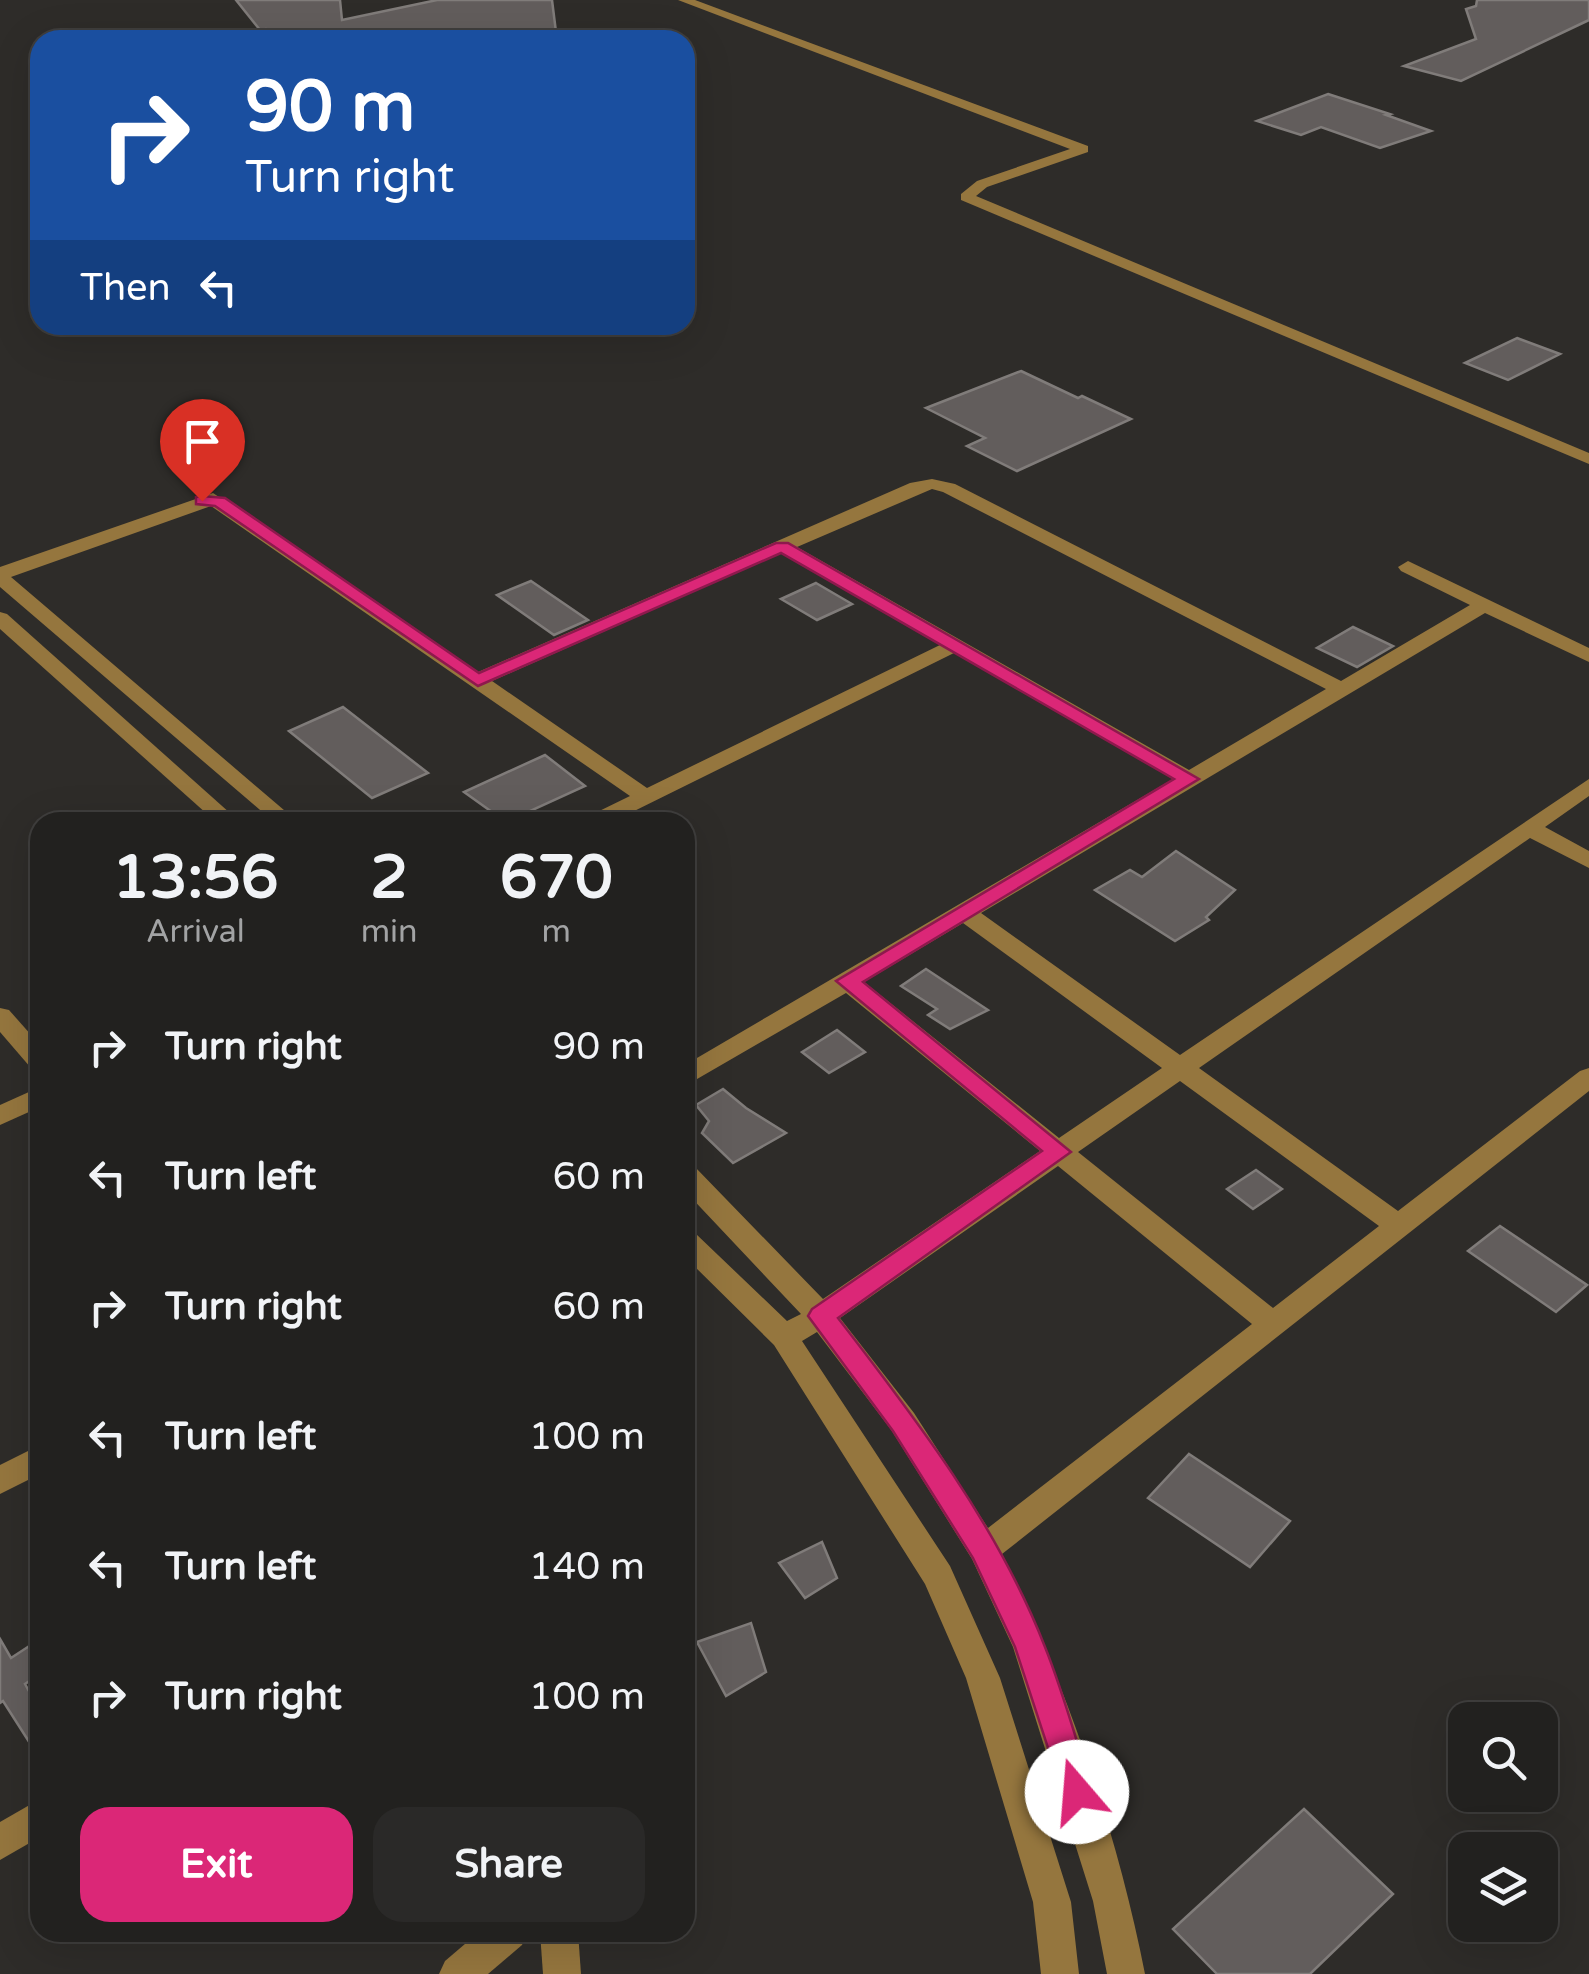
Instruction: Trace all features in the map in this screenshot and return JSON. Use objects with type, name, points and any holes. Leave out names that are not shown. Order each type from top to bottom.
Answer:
[{"type":"street","points":[[684,0],[1084,149],[982,184],[966,196],[1589,459]]},
{"type":"street","points":[[478,680],[916,487],[932,484],[949,488],[1340,690]]},
{"type":"street","points":[[275,812],[0,575],[214,499],[646,798]]},
{"type":"street","points":[[782,546],[1189,779]]},
{"type":"street","points":[[1408,567],[1589,656]]},
{"type":"street","points":[[695,1071],[1484,605]]},
{"type":"street","points":[[0,618],[218,812]]},
{"type":"street","points":[[616,812],[954,645]]},
{"type":"street","points":[[784,1337],[822,1316],[1589,786]]},
{"type":"street","points":[[1529,828],[1589,861]]},
{"type":"street","points":[[964,912],[1399,1226]]},
{"type":"street","points":[[847,981],[1272,1324]]},
{"type":"street","points":[[0,1016],[30,1050]]},
{"type":"street","points":[[984,1550],[1589,1077]]},
{"type":"street","points":[[0,1116],[30,1101]]},
{"type":"street","points":[[695,1184],[822,1316],[903,1422],[984,1550],[1030,1647],[1112,1901],[1126,1974]]},
{"type":"street","points":[[695,1250],[784,1337],[938,1576],[983,1678],[1052,1902],[1060,1974]]},
{"type":"street","points":[[0,1482],[30,1464]]},
{"type":"street","points":[[0,1843],[30,1823]]},
{"type":"street","points":[[458,1974],[497,1942]]},
{"type":"street","points":[[560,1942],[562,1974]]},
{"type":"building","points":[[236,0],[340,0],[342,20],[437,0],[552,0],[556,30],[266,29],[260,30]]},
{"type":"building","points":[[1477,0],[1589,0],[1589,20],[1461,81],[1404,66],[1476,39],[1466,9],[1476,6]]},
{"type":"building","points":[[1328,94],[1431,131],[1380,148],[1321,127],[1301,135],[1257,121]]},
{"type":"building","points":[[1517,338],[1560,354],[1508,380],[1465,363]]},
{"type":"building","points":[[1021,371],[1131,419],[1017,471],[967,446],[985,438],[926,408]]},
{"type":"building","points":[[531,581],[588,620],[554,635],[497,595]]},
{"type":"building","points":[[816,583],[852,604],[817,620],[781,599]]},
{"type":"building","points":[[1353,627],[1393,646],[1357,667],[1317,648]]},
{"type":"building","points":[[343,707],[428,773],[372,798],[289,731]]},
{"type":"building","points":[[545,755],[585,786],[528,812],[492,812],[464,792]]},
{"type":"building","points":[[1176,851],[1235,890],[1206,917],[1209,920],[1175,941],[1095,890],[1130,870],[1142,877]]},
{"type":"building","points":[[926,969],[988,1010],[950,1029],[928,1015],[937,1009],[901,986]]},
{"type":"building","points":[[837,1030],[865,1052],[829,1073],[802,1052]]},
{"type":"building","points":[[723,1089],[786,1133],[733,1163],[702,1133],[709,1121],[696,1105]]},
{"type":"building","points":[[1256,1170],[1282,1189],[1253,1209],[1227,1189]]},
{"type":"building","points":[[1500,1226],[1587,1285],[1556,1312],[1468,1251]]},
{"type":"building","points":[[1189,1454],[1290,1521],[1250,1567],[1148,1498]]},
{"type":"building","points":[[822,1542],[837,1578],[805,1598],[779,1563]]},
{"type":"building","points":[[751,1623],[766,1672],[726,1696],[697,1642]]},
{"type":"building","points":[[0,1639],[11,1658],[30,1646],[30,1681],[25,1684],[30,1693],[30,1743],[3,1701],[0,1703]]},
{"type":"building","points":[[1304,1809],[1393,1894],[1310,1974],[1217,1974],[1173,1929]]},
{"type":"route","points":[[202,501],[219,502],[478,680],[782,546],[1189,779],[847,981],[1059,1152],[822,1316],[903,1422],[984,1550],[1030,1647],[1077,1792]]}]
